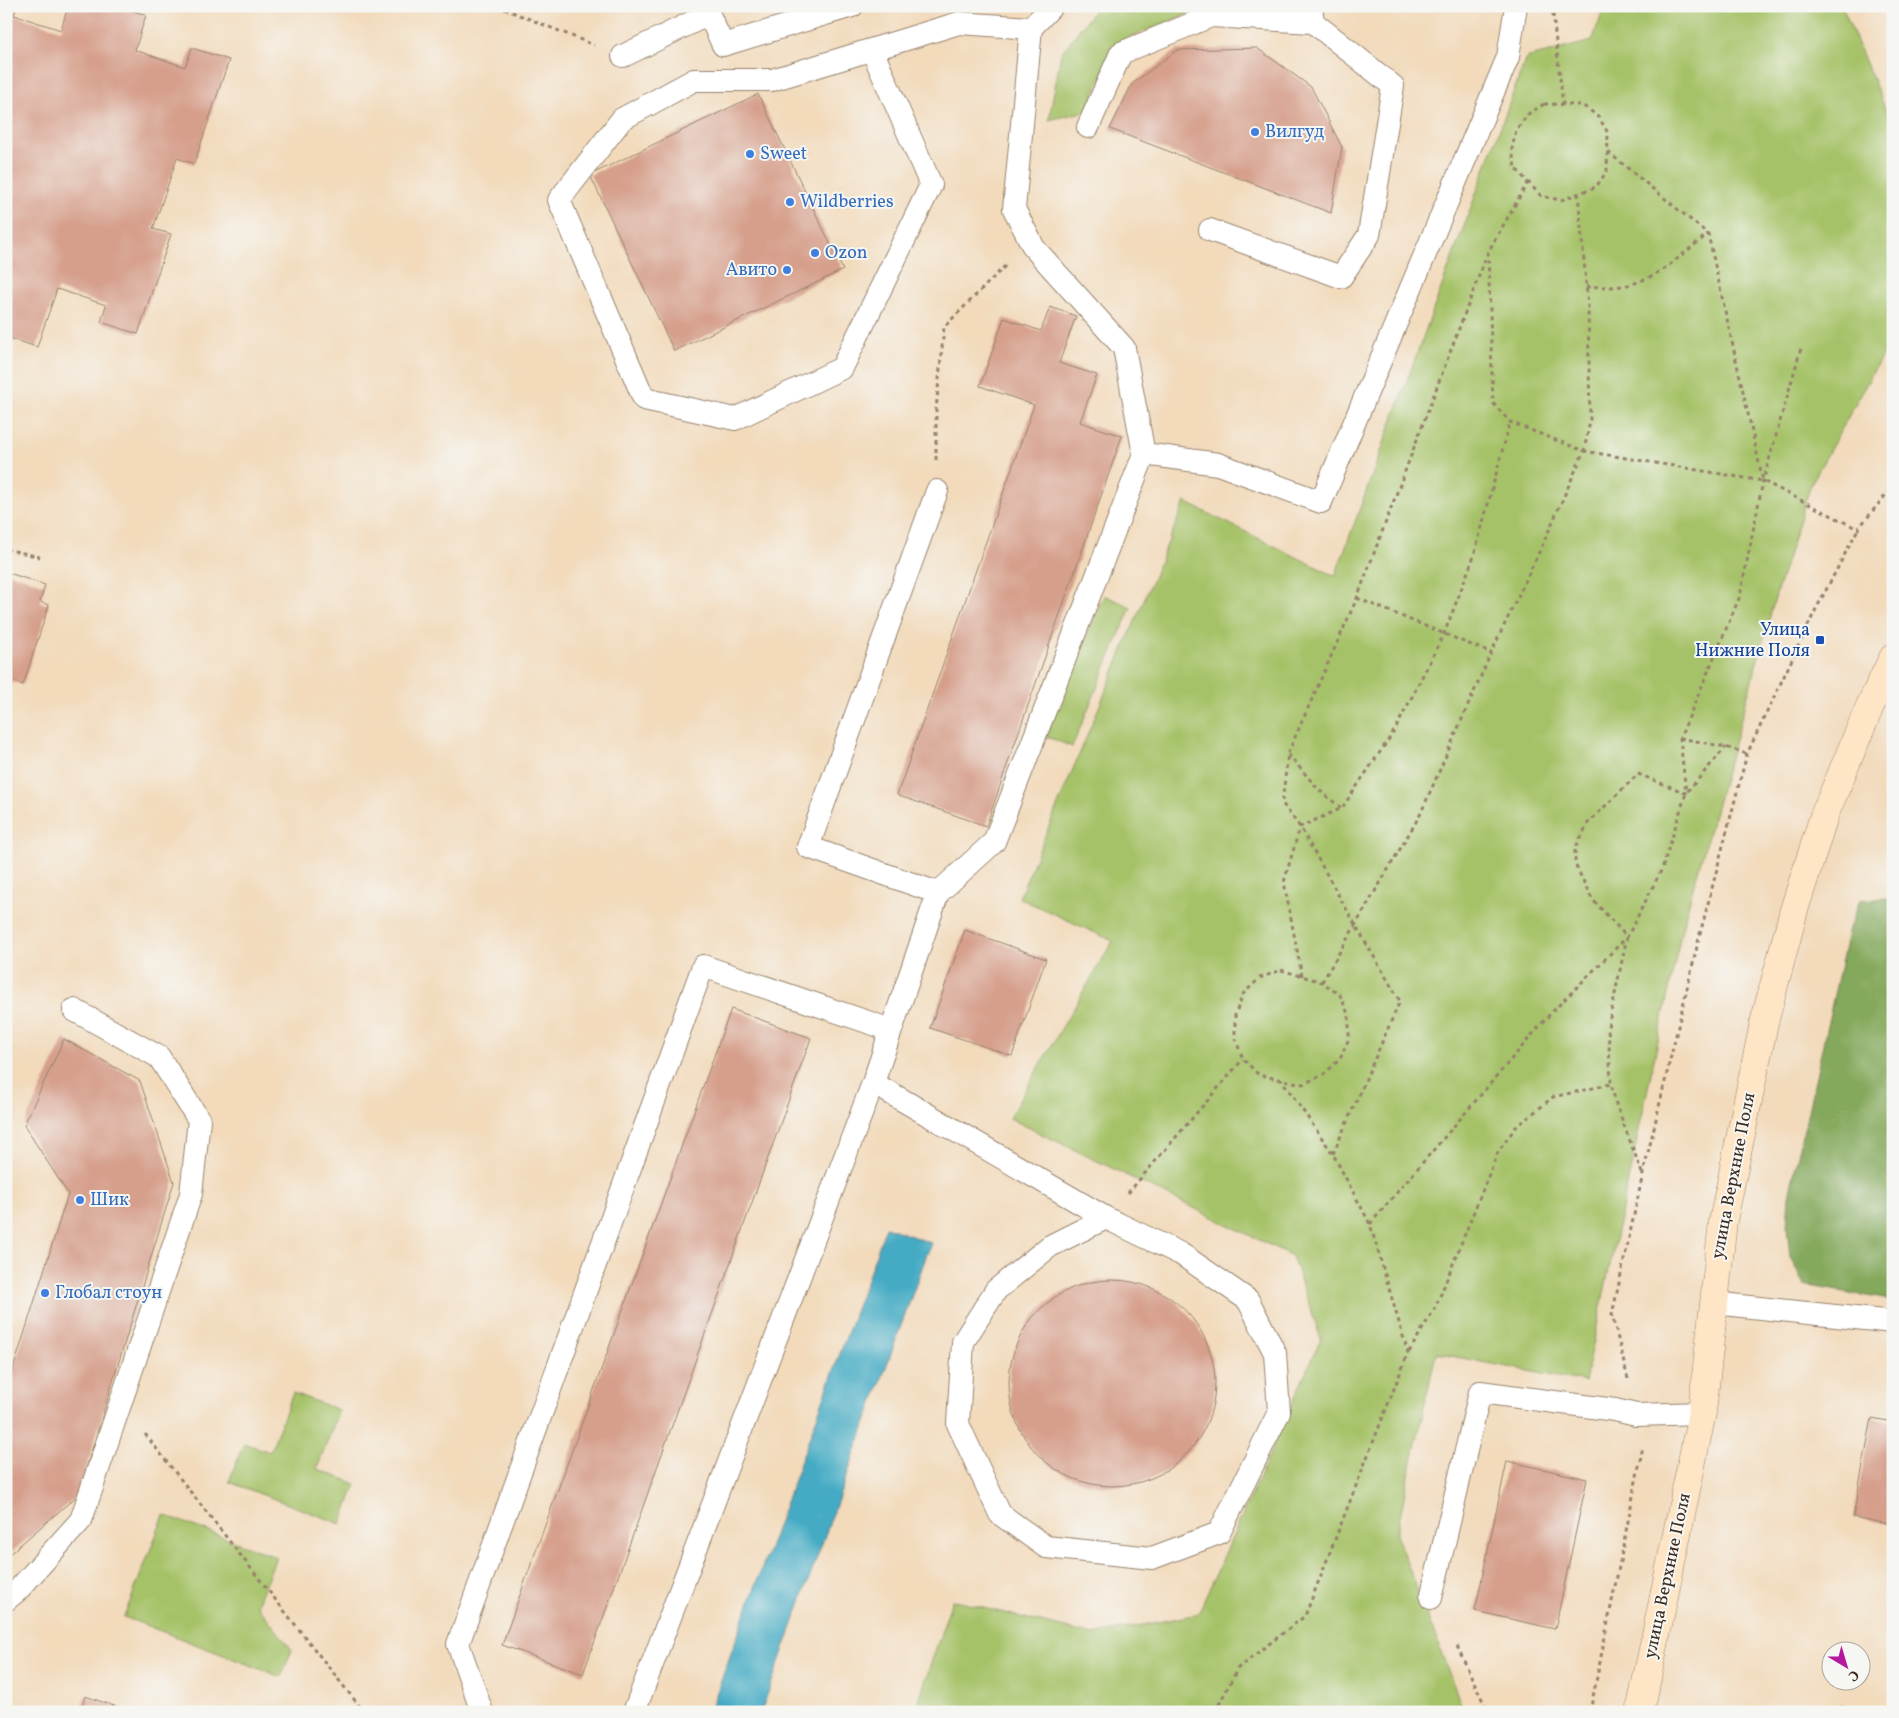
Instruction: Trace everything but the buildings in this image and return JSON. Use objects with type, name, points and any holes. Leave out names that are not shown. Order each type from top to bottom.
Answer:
[{"type":"main road","name":"улица Верхние Поля","points":[[1640,1712],[1702,1413],[1712,1303],[1725,1212],[1764,1023],[1794,910],[1824,816],[1870,706],[1893,658]]},
{"type":"lane","points":[[623,56],[707,10],[723,45],[852,6]]},
{"type":"lane","points":[[634,1712],[874,1083],[938,893],[994,842],[1144,454],[1124,348],[1034,248],[1014,209],[1031,28],[1052,6]]},
{"type":"lane","points":[[1144,454],[1218,464],[1321,502],[1508,57],[1516,6]]},
{"type":"lane","points":[[1088,127],[1121,53],[1211,16],[1312,14],[1393,86],[1369,235],[1341,277],[1210,230]]},
{"type":"lane","points":[[872,50],[931,185],[842,368],[735,418],[644,399],[559,200],[622,119],[694,80],[772,80],[959,23],[1031,28]]},
{"type":"lane","points":[[937,491],[808,847],[938,893]]},
{"type":"lane","points":[[482,1712],[458,1644],[703,966],[891,1030]]},
{"type":"lane","points":[[6,1600],[18,1590],[81,1520],[191,1194],[199,1120],[159,1057],[74,1010]]},
{"type":"lane","points":[[874,1083],[1106,1218],[1181,1254],[1248,1300],[1275,1353],[1279,1412],[1219,1533],[1152,1558],[1046,1546],[1000,1514],[958,1424],[963,1342],[996,1290],[1050,1246],[1106,1218]]},
{"type":"lane","points":[[1712,1303],[1893,1322]]},
{"type":"lane","points":[[1431,1598],[1480,1392],[1614,1410],[1636,1415],[1702,1413]]},
{"type":"path","points":[[497,6],[623,56]]},
{"type":"path","points":[[1552,6],[1563,105]]},
{"type":"path","points":[[1544,104],[1582,105],[1598,116],[1608,133],[1608,152],[1607,171],[1596,187],[1560,200],[1541,196],[1516,168],[1512,149],[1516,130],[1528,114],[1544,104]]},
{"type":"path","points":[[1608,152],[1708,234],[1763,481]]},
{"type":"path","points":[[1333,1154],[1400,1001],[1300,827],[1282,803],[1288,753],[1357,598],[1488,252],[1528,182]]},
{"type":"path","points":[[1322,982],[1420,815],[1491,653],[1542,546],[1584,451],[1590,421],[1588,306],[1578,193]]},
{"type":"path","points":[[1586,286],[1622,286],[1646,279],[1666,267],[1708,234]]},
{"type":"path","points":[[937,491],[936,410],[944,327],[1030,241]]},
{"type":"path","points":[[1488,252],[1493,403],[1510,422],[1584,451],[1763,481],[1858,529]]},
{"type":"path","points":[[1686,793],[1680,738],[1740,596],[1763,481],[1802,348]]},
{"type":"path","points":[[1302,976],[1284,882],[1300,827],[1342,808],[1395,730],[1444,634],[1474,556],[1510,422]]},
{"type":"path","points":[[1590,1712],[1642,1451],[1636,1415],[1612,1314],[1700,934],[1747,754],[1815,612],[1858,529],[1893,486]]},
{"type":"path","points":[[6,549],[40,557]]},
{"type":"path","points":[[1357,598],[1491,653]]},
{"type":"path","points":[[1680,738],[1726,746],[1747,754]]},
{"type":"path","points":[[1643,1174],[1616,1104],[1611,1084],[1608,1028],[1627,937],[1662,869],[1686,793],[1726,746]]},
{"type":"path","points":[[1288,753],[1318,789],[1342,808]]},
{"type":"path","points":[[1627,937],[1592,899],[1575,864],[1574,849],[1588,823],[1638,774],[1686,793]]},
{"type":"path","points":[[1370,1224],[1550,1014],[1627,937]]},
{"type":"path","points":[[1281,970],[1322,982],[1340,995],[1349,1016],[1349,1038],[1340,1059],[1323,1075],[1302,1084],[1259,1075],[1243,1059],[1235,1038],[1234,1015],[1243,994],[1260,978],[1281,970]]},
{"type":"path","points":[[1106,1218],[1243,1059]]},
{"type":"path","points":[[1281,1079],[1333,1154],[1370,1224],[1408,1353]]},
{"type":"path","points":[[1215,1712],[1238,1668],[1305,1616],[1408,1353],[1436,1306],[1498,1152],[1515,1128],[1553,1097],[1611,1084]]},
{"type":"path","points":[[120,1403],[364,1712]]},
{"type":"path","points":[[1457,1646],[1488,1712]]},
{"type":"green space","points":[[1098,6],[1208,6],[1117,42],[1087,111],[1049,120],[1061,53]]},
{"type":"green space","points":[[1605,6],[1842,6],[1893,127],[1893,336],[1811,484],[1778,588],[1683,924],[1585,1382],[1436,1353],[1396,1534],[1464,1712],[915,1712],[952,1600],[1093,1635],[1198,1614],[1321,1339],[1292,1256],[1009,1118],[1113,941],[1019,898],[1185,502],[1335,576],[1526,58],[1592,41]]},
{"type":"green space","points":[[1104,595],[1131,607],[1072,747],[1046,736]]},
{"type":"green space","points":[[1893,896],[1893,1303],[1884,1299],[1804,1285],[1790,1257],[1787,1227],[1789,1196],[1849,928],[1860,900],[1890,898]]},
{"type":"green space","points":[[293,1393],[339,1410],[317,1469],[356,1484],[341,1524],[229,1482],[244,1443],[270,1452]]},
{"type":"green space","points":[[164,1515],[276,1557],[257,1605],[292,1650],[281,1677],[124,1617]]},
{"type":"water","points":[[886,1227],[931,1243],[761,1712],[710,1711]]},
{"type":"place","name":"Вилгуд","points":[[1255,132]]},
{"type":"place","name":"Sweet","points":[[750,154]]},
{"type":"place","name":"Wildberries","points":[[790,202]]},
{"type":"place","name":"Ozon","points":[[815,253]]},
{"type":"place","name":"Авито","points":[[787,270]]},
{"type":"place","name":"Улица Нижние Поля","points":[[1820,640]]},
{"type":"place","name":"Шик","points":[[80,1200]]},
{"type":"place","name":"Глобал стоун","points":[[45,1293]]}]
